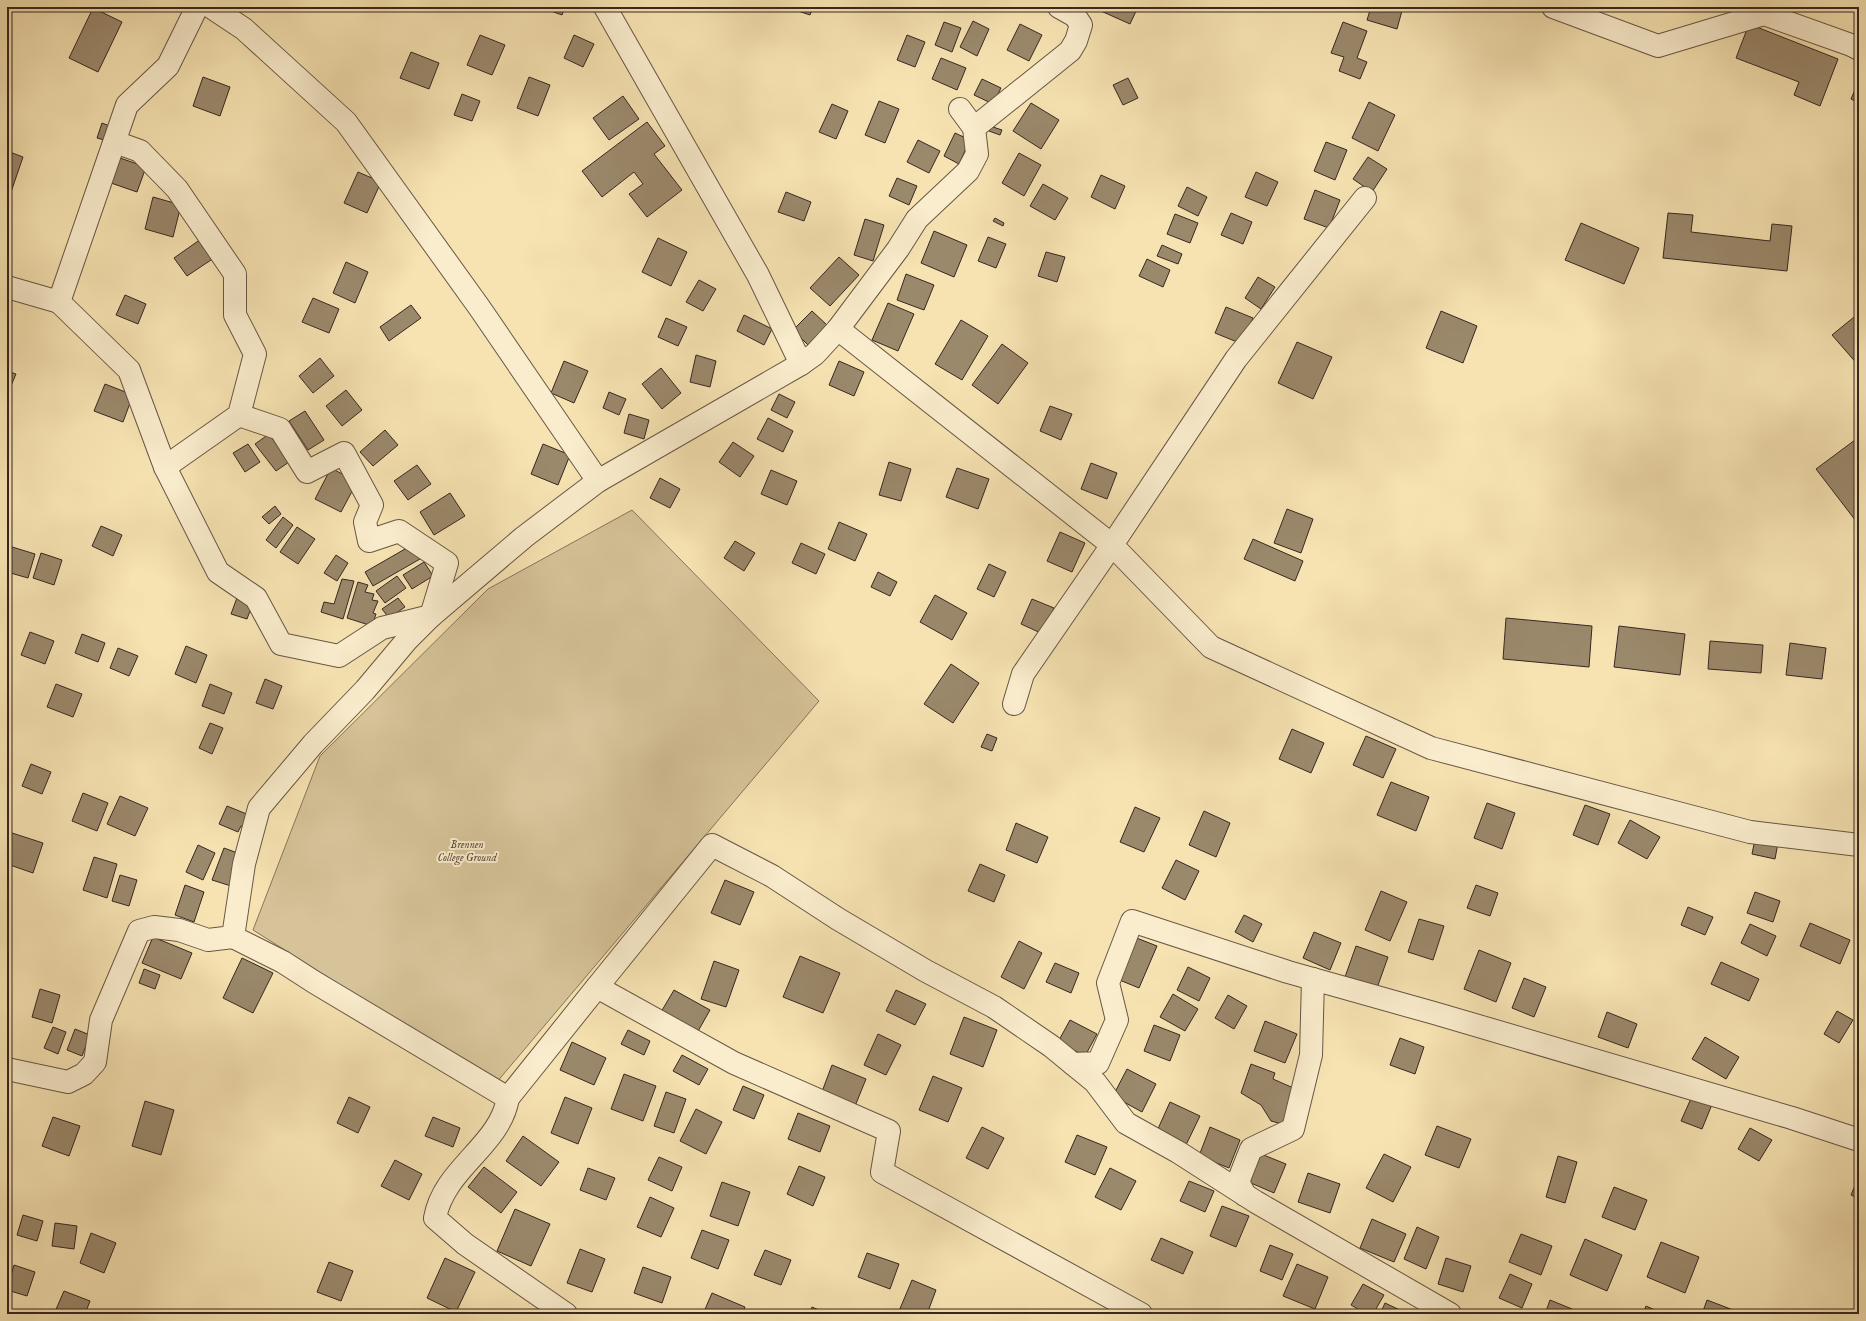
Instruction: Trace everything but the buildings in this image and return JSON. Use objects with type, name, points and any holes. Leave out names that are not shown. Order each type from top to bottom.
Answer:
[{"type":"street","points":[[604,7],[758,275],[801,364]]},
{"type":"street","points":[[974,128],[1070,51],[1076,41],[1081,24],[1075,16],[1060,7]]},
{"type":"street","points":[[1553,7],[1658,46],[1764,14],[1851,45],[1859,50]]},
{"type":"street","points":[[59,302],[127,105],[168,66],[197,9],[244,29],[346,122],[479,307],[598,481]]},
{"type":"street","points":[[233,937],[244,864],[259,808],[313,744],[365,690],[407,640],[430,616],[524,537],[598,481],[801,364],[815,354],[838,329],[898,249],[917,218],[968,171],[977,154],[974,128],[960,109]]},
{"type":"street","points":[[115,142],[140,152],[177,189],[235,274],[235,315],[255,354],[239,415],[165,467]]},
{"type":"street","points":[[1014,704],[1023,674],[1112,545],[1236,359],[1365,198]]},
{"type":"street","points":[[7,287],[59,302],[129,370],[165,467],[218,572],[256,598],[281,644],[339,656],[382,628],[430,616]]},
{"type":"street","points":[[838,329],[1112,545],[1211,647],[1431,748],[1750,832],[1859,845]]},
{"type":"street","points":[[239,415],[280,429],[307,472],[344,452],[372,504],[365,522],[369,541],[399,531],[447,563],[430,616]]},
{"type":"street","points":[[566,1314],[465,1244],[435,1218],[438,1204],[449,1184],[499,1125],[507,1107],[508,1098],[712,845],[772,876],[838,919],[926,971],[994,1006],[1051,1046],[1095,1082],[1126,1123],[1178,1152],[1245,1195],[1450,1314]]},
{"type":"street","points":[[1073,1064],[1098,1062],[1117,1020],[1108,983],[1132,921],[1313,979],[1434,1012],[1770,1111],[1859,1140]]},
{"type":"street","points":[[7,1069],[68,1082],[84,1074],[95,1062],[101,1020],[139,931],[154,927],[179,930],[208,940],[233,937],[283,962],[508,1098]]},
{"type":"street","points":[[1245,1195],[1238,1182],[1251,1149],[1293,1129],[1311,1055],[1313,979]]},
{"type":"street","points":[[597,987],[734,1063],[889,1131],[882,1172],[1141,1314]]},
{"type":"green space","name":"Brennen College Ground","points":[[632,510],[819,701],[496,1083],[253,930],[320,756],[488,589]]}]
